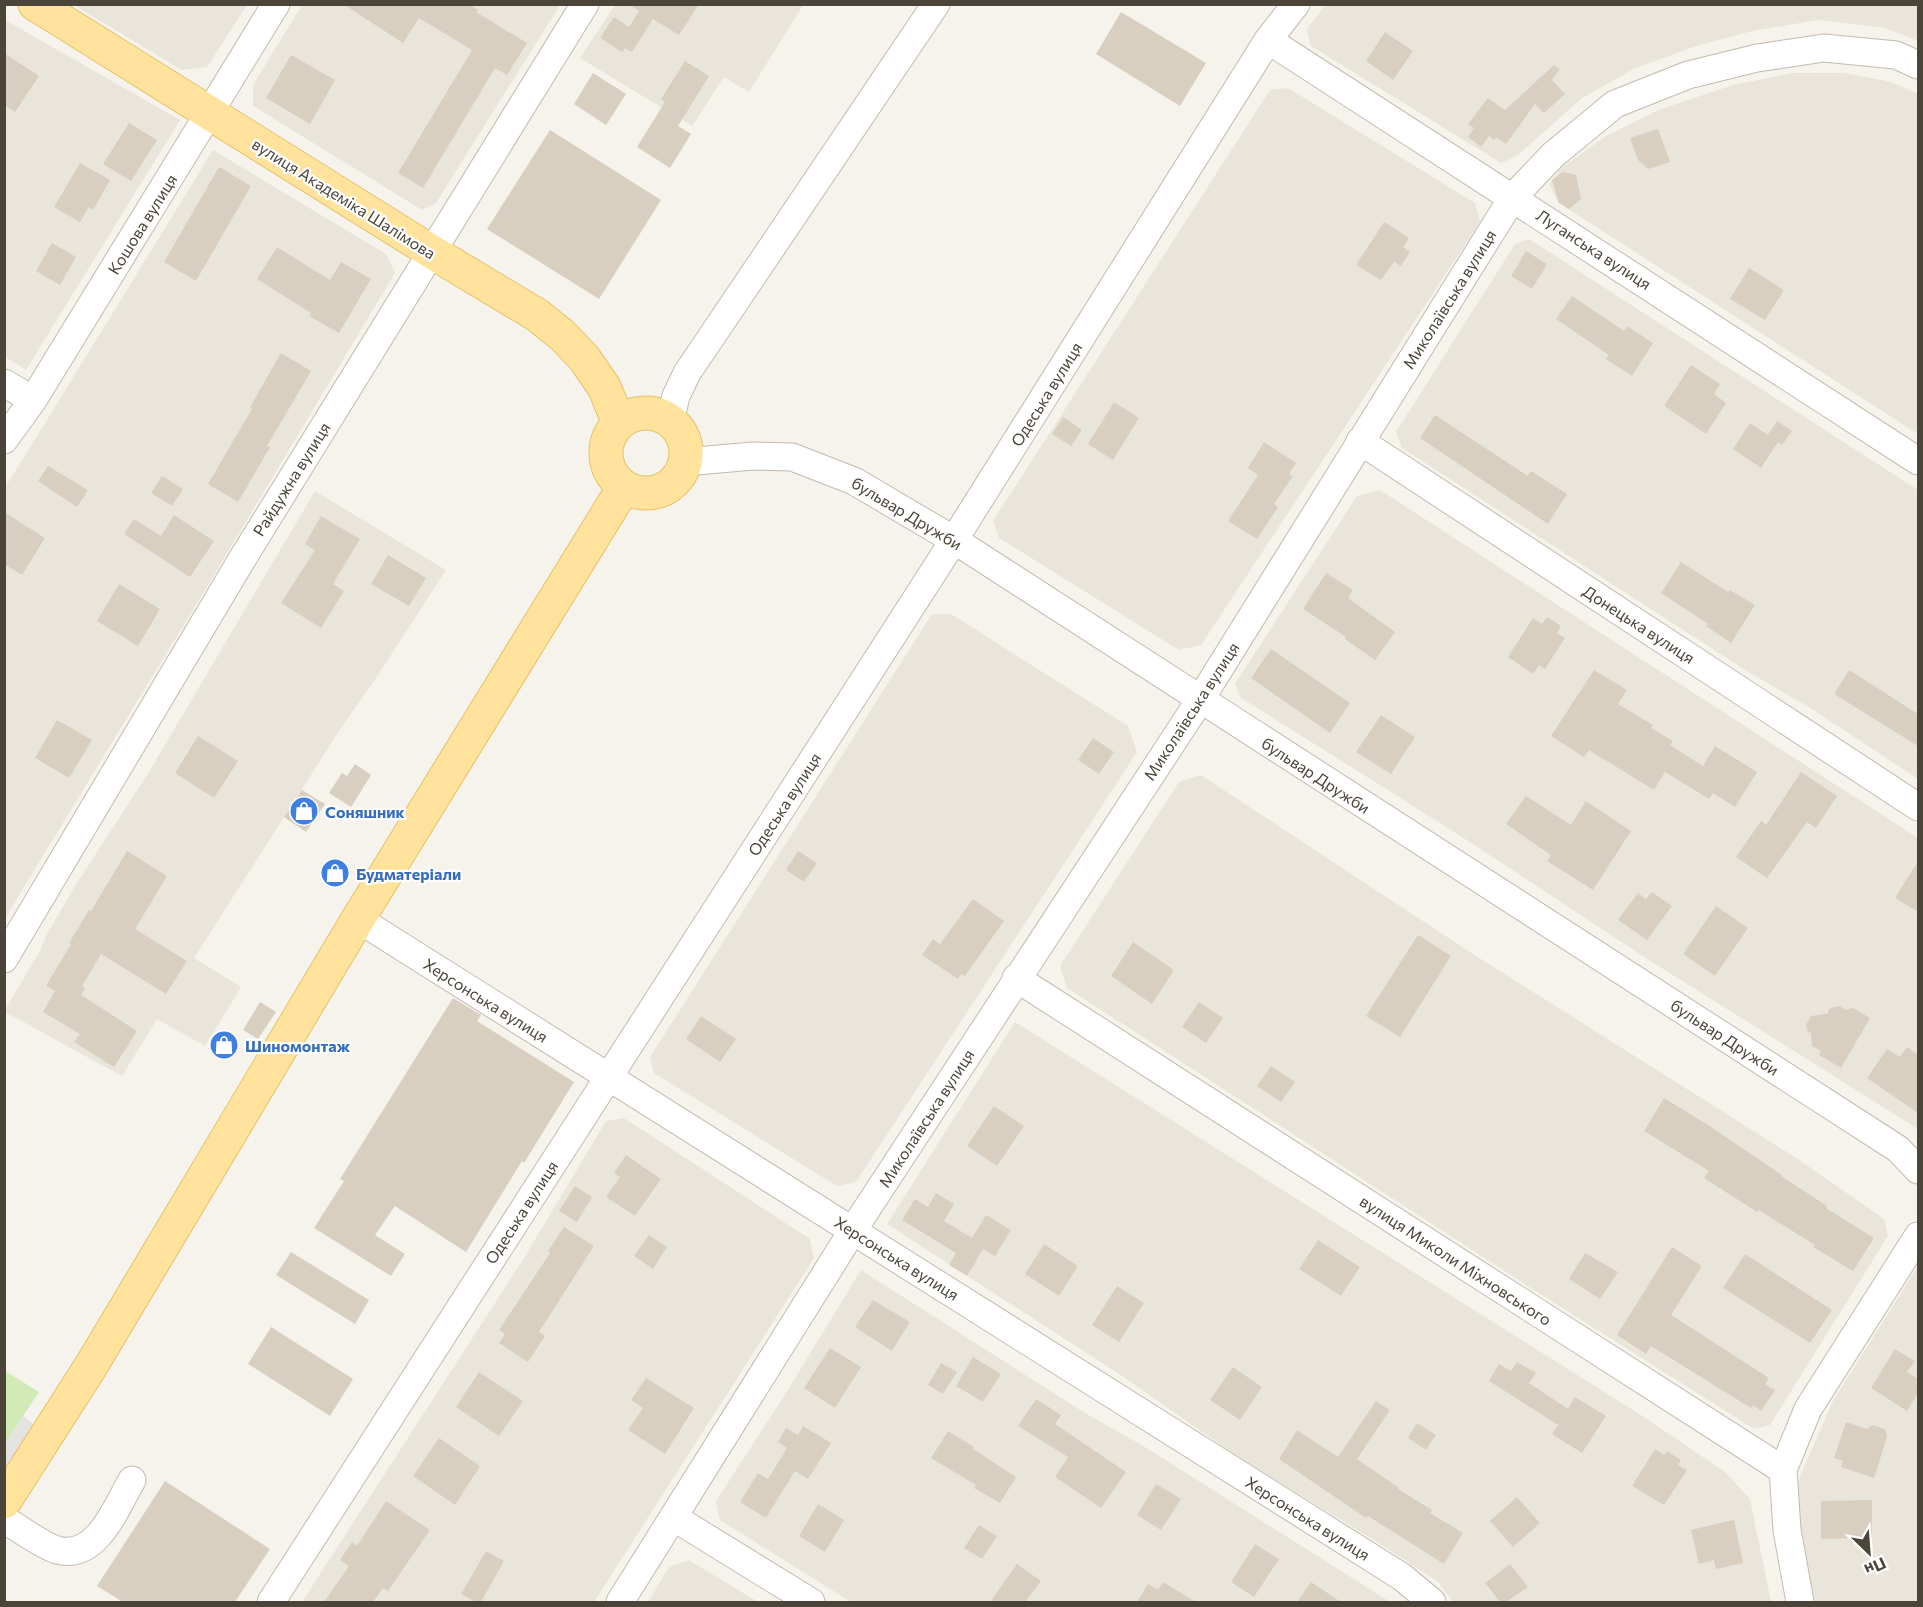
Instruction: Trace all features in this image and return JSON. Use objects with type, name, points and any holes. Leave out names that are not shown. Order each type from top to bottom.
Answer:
[{"type":"main road","name":"вулиця Академіка Шалімова","points":[[35,4],[537,315],[562,335],[584,358],[604,387],[619,423]]},
{"type":"main road","points":[[644,413],[658,414],[670,421],[680,431],[685,443],[685,462],[676,481],[665,489],[653,493],[640,493],[624,487],[610,471],[606,459],[606,446],[610,434],[619,423],[631,416],[644,413]]},
{"type":"main road","points":[[4,1502],[91,1366],[358,919],[624,487]]},
{"type":"street","name":"Кошова вулиця","points":[[4,440],[33,400],[276,4]]},
{"type":"street","name":"Райдужна вулиця","points":[[4,958],[241,561],[585,4]]},
{"type":"street","points":[[670,421],[676,396],[687,373],[936,4]]},
{"type":"street","name":"Одеська вулиця","points":[[271,1602],[954,540],[1268,40],[1296,4]]},
{"type":"street","name":"Луганська вулиця","points":[[1268,40],[1918,461]]},
{"type":"street","name":"Миколаївська вулиця","points":[[620,1602],[853,1230],[1200,700],[1513,197],[1553,155],[1616,104],[1688,75],[1757,58],[1824,48],[1896,55],[1918,65]]},
{"type":"street","points":[[4,383],[33,400]]},
{"type":"street","name":"Донецька вулиця","points":[[1360,441],[1918,807]]},
{"type":"street","name":"бульвар Дружби","points":[[685,462],[753,456],[792,458],[854,481],[954,540],[1898,1149],[1918,1170]]},
{"type":"street","name":"Херсонська вулиця","points":[[358,919],[1402,1577],[1432,1602]]},
{"type":"street","name":"вулиця Миколи Міхновського","points":[[1016,978],[1783,1470]]},
{"type":"street","points":[[1800,1602],[1787,1530],[1783,1470],[1808,1409],[1918,1236]]},
{"type":"street","points":[[4,1519],[56,1549],[72,1552],[87,1546],[96,1539],[132,1480]]},
{"type":"street","points":[[673,1517],[812,1602]]},
{"type":"shaded area","points":[[1326,4],[1918,5],[1918,41],[1885,28],[1818,20],[1752,31],[1693,47],[1634,69],[1582,98],[1517,156],[1501,163],[1311,46],[1307,29]]},
{"type":"shaded area","points":[[74,5],[247,5],[207,67],[182,70]]},
{"type":"shaded area","points":[[302,5],[560,5],[436,203],[422,210],[253,106],[253,85]]},
{"type":"shaded area","points":[[615,5],[803,5],[749,92],[724,77],[692,126],[580,58]]},
{"type":"shaded area","points":[[5,20],[180,120],[26,370],[5,357]]},
{"type":"shaded area","points":[[1792,73],[1845,73],[1891,82],[1918,94],[1918,434],[1559,203],[1549,184],[1561,168],[1606,136],[1661,109],[1733,85]]},
{"type":"shaded area","points":[[1288,88],[1475,203],[1480,222],[1201,645],[1179,650],[999,538],[993,521],[1270,90]]},
{"type":"shaded area","points":[[213,150],[386,254],[395,273],[5,918],[5,485]]},
{"type":"shaded area","points":[[1529,239],[1918,490],[1918,779],[1402,448],[1396,432],[1515,244]]},
{"type":"shaded area","points":[[1380,490],[1918,838],[1918,1129],[1652,962],[1459,835],[1240,697],[1235,684],[1357,496]]},
{"type":"shaded area","points":[[315,491],[446,570],[339,731],[194,958],[241,987],[205,1046],[157,1019],[122,1076],[5,1010],[75,886],[149,772]]},
{"type":"shaded area","points":[[932,614],[951,614],[1128,726],[1137,752],[856,1182],[837,1186],[654,1073],[650,1057]]},
{"type":"shaded area","points":[[1201,775],[1473,954],[1798,1159],[1884,1219],[1888,1236],[1770,1425],[1754,1429],[1534,1290],[1067,988],[1060,966],[1179,782]]},
{"type":"shaded area","points":[[1015,1022],[1638,1413],[1725,1472],[1750,1499],[1771,1602],[1453,1602],[1438,1582],[1244,1461],[1116,1372],[887,1224]]},
{"type":"shaded area","points":[[624,1118],[810,1239],[814,1258],[594,1602],[302,1602],[524,1258],[606,1121]]},
{"type":"shaded area","points":[[1918,1266],[1918,1602],[1812,1602],[1793,1506],[1800,1476],[1833,1401]]},
{"type":"shaded area","points":[[861,1270],[1085,1413],[1145,1447],[1390,1602],[851,1602],[720,1520],[716,1501],[786,1393]]},
{"type":"shaded area","points":[[23,1416],[37,1426],[5,1474],[5,1443]]},
{"type":"shaded area","points":[[689,1560],[758,1602],[648,1602],[669,1567]]},
{"type":"green space","points":[[5,1371],[39,1392],[5,1443]]},
{"type":"building","points":[[343,4],[469,4],[478,10],[476,12],[527,43],[507,75],[495,68],[423,188],[398,173],[472,50],[419,18],[403,43]]},
{"type":"building","points":[[629,4],[699,4],[679,35],[653,19],[632,52],[625,48],[622,52],[600,38],[614,17],[629,27],[639,11]]},
{"type":"building","points":[[1121,12],[1206,63],[1180,106],[1096,54]]},
{"type":"building","points":[[1385,32],[1413,51],[1393,80],[1366,61]]},
{"type":"building","points":[[4,53],[39,76],[15,112],[4,105]]},
{"type":"building","points":[[291,55],[335,80],[310,124],[266,98]]},
{"type":"building","points":[[685,61],[709,76],[678,126],[691,134],[670,168],[637,147],[665,102],[661,99]]},
{"type":"building","points":[[1554,65],[1560,69],[1552,80],[1565,94],[1544,113],[1535,104],[1506,144],[1496,137],[1494,140],[1489,136],[1481,147],[1468,137],[1474,128],[1468,124],[1488,98],[1505,110]]},
{"type":"building","points":[[593,73],[626,94],[606,125],[574,104]]},
{"type":"building","points":[[129,123],[157,140],[131,181],[103,164]]},
{"type":"building","points":[[1658,129],[1670,162],[1648,169],[1638,160],[1630,138]]},
{"type":"building","points":[[550,130],[661,200],[599,299],[487,229]]},
{"type":"building","points":[[80,163],[110,180],[93,210],[89,207],[80,222],[54,207]]},
{"type":"building","points":[[219,167],[251,186],[196,281],[164,262]]},
{"type":"building","points":[[1563,172],[1576,175],[1581,199],[1569,209],[1559,203],[1552,180]]},
{"type":"building","points":[[1384,222],[1409,238],[1403,247],[1410,252],[1401,266],[1394,262],[1381,280],[1356,265]]},
{"type":"building","points":[[52,243],[76,257],[60,285],[36,271]]},
{"type":"building","points":[[277,247],[330,280],[341,262],[371,279],[339,333],[309,316],[311,313],[257,279]]},
{"type":"building","points":[[1526,251],[1547,264],[1532,289],[1511,276]]},
{"type":"building","points":[[1749,268],[1784,290],[1765,320],[1730,299]]},
{"type":"building","points":[[1572,296],[1624,331],[1627,326],[1653,343],[1632,376],[1606,359],[1609,355],[1556,319]]},
{"type":"building","points":[[281,353],[311,371],[267,446],[270,447],[238,502],[208,484],[252,409],[250,407]]},
{"type":"building","points":[[1691,365],[1720,384],[1714,394],[1726,403],[1706,434],[1664,406]]},
{"type":"building","points":[[1114,402],[1139,418],[1113,460],[1088,444]]},
{"type":"building","points":[[1435,415],[1528,476],[1531,471],[1567,494],[1548,524],[1420,438]]},
{"type":"building","points":[[1063,417],[1082,430],[1071,446],[1052,434]]},
{"type":"building","points":[[1777,421],[1792,431],[1782,445],[1768,435]]},
{"type":"building","points":[[1750,423],[1778,442],[1761,468],[1733,449]]},
{"type":"building","points":[[1264,442],[1296,463],[1289,474],[1293,476],[1274,504],[1278,507],[1257,539],[1228,521],[1258,475],[1248,468]]},
{"type":"building","points":[[48,466],[88,490],[77,507],[38,481]]},
{"type":"building","points":[[162,476],[183,489],[172,506],[151,493]]},
{"type":"building","points":[[4,512],[45,538],[22,575],[4,564]]},
{"type":"building","points":[[174,515],[214,541],[190,577],[124,534],[134,519],[161,536]]},
{"type":"building","points":[[321,516],[360,539],[333,584],[344,591],[321,628],[281,603],[315,550],[305,544]]},
{"type":"building","points":[[388,555],[426,578],[409,606],[371,584]]},
{"type":"building","points":[[1681,562],[1728,592],[1730,590],[1755,605],[1731,643],[1706,626],[1708,624],[1661,593]]},
{"type":"building","points":[[1326,573],[1353,590],[1348,598],[1395,632],[1375,660],[1345,639],[1346,637],[1303,609]]},
{"type":"building","points":[[119,584],[160,609],[138,646],[97,621]]},
{"type":"building","points":[[1547,617],[1561,626],[1557,633],[1565,638],[1545,669],[1539,665],[1533,674],[1508,657],[1533,618],[1542,624]]},
{"type":"building","points":[[1271,649],[1350,703],[1330,733],[1251,678]]},
{"type":"building","points":[[1594,670],[1627,690],[1618,704],[1653,725],[1651,728],[1673,741],[1670,745],[1703,766],[1715,746],[1757,772],[1735,807],[1713,793],[1709,799],[1665,772],[1654,790],[1589,750],[1584,757],[1551,736]]},
{"type":"building","points":[[1849,670],[1918,714],[1918,746],[1834,694]]},
{"type":"building","points":[[1381,715],[1415,737],[1391,774],[1356,752]]},
{"type":"building","points":[[57,720],[92,740],[69,778],[35,758]]},
{"type":"building","points":[[198,736],[238,761],[214,798],[175,773]]},
{"type":"building","points":[[1093,738],[1114,752],[1099,774],[1078,760]]},
{"type":"building","points":[[355,764],[371,775],[351,807],[329,793],[342,773],[347,776]]},
{"type":"building","points":[[1801,772],[1837,796],[1816,828],[1807,822],[1767,878],[1736,857],[1761,821],[1766,825]]},
{"type":"building","name":"Соняшник","points":[[302,790],[325,804],[306,832],[284,817]]},
{"type":"building","points":[[1526,796],[1571,825],[1586,801],[1631,831],[1593,890],[1547,861],[1551,855],[1506,824]]},
{"type":"building","points":[[127,851],[167,876],[135,929],[187,961],[166,994],[101,954],[82,986],[85,988],[81,995],[137,1031],[114,1067],[74,1042],[80,1034],[43,1012],[55,991],[46,986],[71,944],[69,943]]},
{"type":"building","points":[[798,851],[817,863],[804,882],[786,870]]},
{"type":"building","points":[[1918,861],[1918,912],[1895,898]]},
{"type":"building","points":[[1652,892],[1672,906],[1647,940],[1618,920],[1638,893],[1646,899]]},
{"type":"building","points":[[973,899],[1004,921],[965,976],[961,974],[958,979],[922,955],[933,939],[940,944]]},
{"type":"building","points":[[1716,906],[1748,928],[1715,976],[1683,954]]},
{"type":"building","points":[[1418,935],[1451,956],[1400,1037],[1366,1016]]},
{"type":"building","points":[[1133,942],[1174,970],[1152,1004],[1111,976]]},
{"type":"building","points":[[453,998],[481,1015],[477,1021],[574,1082],[466,1252],[395,1206],[375,1235],[405,1254],[391,1276],[314,1228],[344,1181],[340,1179]]},
{"type":"building","points":[[260,1002],[276,1012],[258,1039],[243,1030]]},
{"type":"building","points":[[1199,1002],[1223,1018],[1206,1043],[1182,1027]]},
{"type":"building","points":[[1840,1006],[1845,1010],[1853,1008],[1870,1018],[1841,1068],[1819,1055],[1821,1051],[1812,1046],[1811,1033],[1808,1032],[1806,1025],[1811,1016],[1827,1014],[1830,1008]]},
{"type":"building","points":[[701,1016],[736,1039],[720,1062],[686,1039]]},
{"type":"building","name":"Шиномонтаж","points":[[222,1033],[236,1041],[226,1058],[212,1050]]},
{"type":"building","points":[[1907,1047],[1918,1055],[1918,1113],[1867,1078],[1887,1049],[1900,1057]]},
{"type":"building","points":[[1271,1066],[1295,1082],[1281,1102],[1257,1086]]},
{"type":"building","points":[[1664,1098],[1708,1125],[1827,1206],[1826,1208],[1874,1238],[1853,1271],[1759,1210],[1757,1212],[1704,1178],[1709,1171],[1644,1131]]},
{"type":"building","points":[[994,1106],[1024,1126],[997,1166],[967,1146]]},
{"type":"building","points":[[626,1155],[661,1179],[635,1216],[606,1197],[620,1177],[614,1173]]},
{"type":"building","points":[[575,1186],[592,1197],[577,1222],[559,1211]]},
{"type":"building","points":[[936,1193],[954,1204],[944,1221],[972,1238],[986,1215],[1011,1230],[995,1256],[983,1249],[967,1276],[949,1265],[956,1253],[902,1220],[915,1199],[928,1207]]},
{"type":"building","points":[[564,1227],[594,1246],[539,1332],[545,1336],[528,1362],[499,1343],[505,1334],[499,1330],[550,1253],[548,1251]]},
{"type":"building","points":[[649,1235],[667,1247],[653,1269],[634,1256]]},
{"type":"building","points":[[1318,1240],[1360,1267],[1341,1296],[1299,1269]]},
{"type":"building","points":[[1044,1244],[1078,1266],[1059,1296],[1025,1274]]},
{"type":"building","points":[[1672,1247],[1702,1266],[1671,1315],[1769,1378],[1765,1384],[1775,1390],[1761,1411],[1753,1405],[1751,1408],[1651,1346],[1646,1354],[1617,1335]]},
{"type":"building","points":[[291,1252],[369,1300],[355,1324],[276,1275]]},
{"type":"building","points":[[1585,1253],[1618,1272],[1600,1299],[1569,1279]]},
{"type":"building","points":[[1745,1254],[1832,1310],[1810,1343],[1723,1288]]},
{"type":"building","points":[[1117,1286],[1144,1303],[1119,1342],[1092,1325]]},
{"type":"building","points":[[873,1300],[910,1322],[892,1351],[855,1327]]},
{"type":"building","points":[[271,1327],[353,1379],[330,1416],[248,1364]]},
{"type":"building","points":[[830,1348],[861,1367],[835,1408],[804,1388]]},
{"type":"building","points":[[1895,1349],[1915,1361],[1907,1372],[1918,1379],[1918,1393],[1907,1411],[1871,1388]]},
{"type":"building","points":[[973,1357],[1001,1374],[983,1402],[956,1386]]},
{"type":"building","points":[[1517,1362],[1536,1373],[1529,1383],[1568,1409],[1575,1397],[1606,1416],[1582,1453],[1552,1434],[1558,1425],[1489,1381],[1499,1364],[1511,1371]]},
{"type":"building","points":[[941,1363],[957,1372],[943,1394],[928,1385]]},
{"type":"building","points":[[1233,1367],[1262,1387],[1240,1420],[1210,1400]]},
{"type":"building","points":[[479,1372],[523,1401],[499,1436],[456,1407]]},
{"type":"building","points":[[646,1378],[694,1408],[665,1454],[628,1430],[643,1408],[631,1400]]},
{"type":"building","points":[[1036,1399],[1061,1415],[1055,1424],[1126,1472],[1101,1508],[1055,1477],[1068,1457],[1018,1426]]},
{"type":"building","points":[[1376,1401],[1390,1410],[1357,1459],[1432,1510],[1430,1513],[1463,1533],[1444,1564],[1368,1516],[1366,1518],[1279,1459],[1297,1430],[1338,1457]]},
{"type":"building","points":[[1846,1422],[1867,1429],[1872,1425],[1885,1429],[1887,1437],[1874,1478],[1841,1467],[1843,1461],[1834,1458]]},
{"type":"building","points":[[1417,1423],[1436,1435],[1426,1450],[1408,1438]]},
{"type":"building","points":[[803,1426],[831,1443],[808,1479],[795,1471],[766,1518],[740,1502],[758,1473],[768,1479],[787,1448],[778,1442],[786,1428],[798,1435]]},
{"type":"building","points":[[948,1431],[1016,1477],[1000,1503],[974,1488],[976,1485],[931,1458]]},
{"type":"building","points":[[439,1438],[480,1466],[455,1505],[413,1476]]},
{"type":"building","points":[[1655,1449],[1664,1455],[1667,1451],[1681,1460],[1678,1465],[1687,1470],[1664,1505],[1632,1486]]},
{"type":"building","points":[[165,1481],[270,1549],[235,1602],[123,1602],[97,1586]]},
{"type":"building","points":[[1156,1484],[1181,1499],[1161,1530],[1137,1515]]},
{"type":"building","points":[[1517,1497],[1540,1523],[1513,1547],[1490,1521]]},
{"type":"building","points":[[1872,1500],[1872,1538],[1821,1539],[1821,1501]]},
{"type":"building","points":[[386,1501],[430,1530],[388,1591],[383,1588],[373,1602],[324,1602],[349,1566],[340,1560],[352,1542],[357,1546]]},
{"type":"building","points":[[818,1504],[844,1520],[825,1552],[799,1536]]},
{"type":"building","points":[[1734,1520],[1743,1563],[1716,1569],[1714,1560],[1699,1564],[1691,1530]]},
{"type":"building","points":[[979,1525],[997,1536],[982,1559],[964,1548]]},
{"type":"building","points":[[1255,1544],[1279,1559],[1254,1597],[1231,1582]]},
{"type":"building","points":[[486,1551],[504,1561],[481,1602],[476,1602],[461,1594]]},
{"type":"building","points":[[1017,1564],[1041,1581],[1025,1602],[990,1602]]},
{"type":"building","points":[[1510,1564],[1528,1587],[1506,1602],[1500,1602],[1485,1583]]},
{"type":"building","points":[[1163,1582],[1196,1602],[1137,1602],[1148,1584],[1158,1590]]},
{"type":"building","points":[[1311,1582],[1341,1602],[1297,1602]]},
{"type":"place","name":"Соняшник","points":[[304,811]]},
{"type":"place","name":"Будматеріали","points":[[335,873]]},
{"type":"place","name":"Шиномонтаж","points":[[224,1045]]}]
